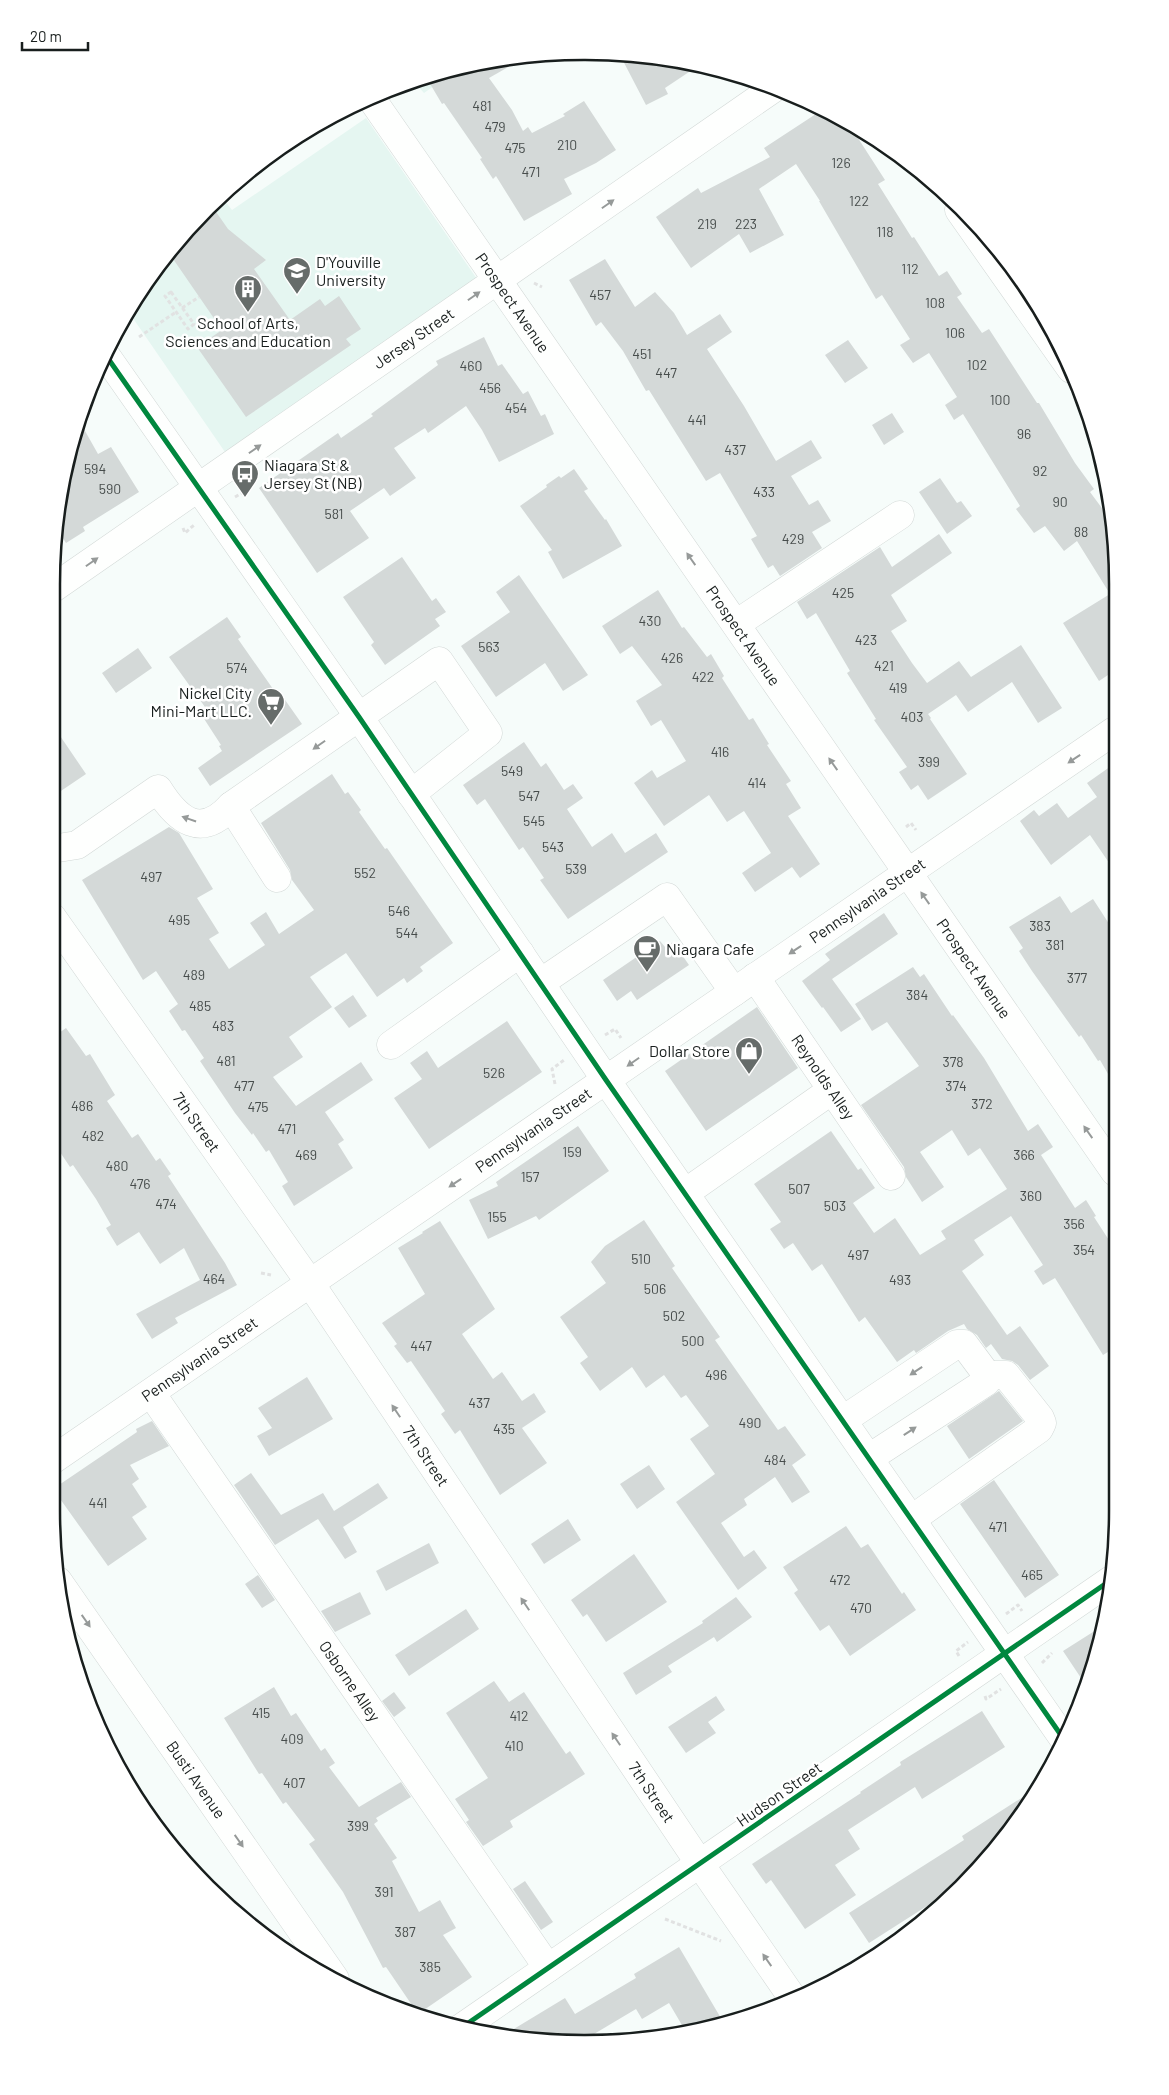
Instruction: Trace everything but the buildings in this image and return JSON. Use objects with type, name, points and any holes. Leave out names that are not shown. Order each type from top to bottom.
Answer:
[{"type":"street","name":"Jersey Street","points":[[60,583],[767,93]]},
{"type":"street","name":"Prospect Avenue","points":[[375,104],[1109,1163]]},
{"type":"street","points":[[986,247],[1041,326]]},
{"type":"street","points":[[110,361],[359,717],[606,1080],[1059,1733]]},
{"type":"street","points":[[736,624],[900,515]]},
{"type":"street","points":[[60,847],[77,845],[158,789],[177,815],[189,820],[211,823],[221,817],[231,806],[439,661],[488,733],[411,794]]},
{"type":"street","name":"Pennsylvania Street","points":[[60,1455],[1109,734]]},
{"type":"street","points":[[231,806],[277,878]]},
{"type":"street","name":"Reynolds Alley","points":[[540,983],[667,898],[745,985],[832,1090],[891,1176]]},
{"type":"street","name":"7th Street","points":[[60,928],[310,1283],[700,1864],[789,1993]]},
{"type":"street","points":[[391,1045],[520,953]]},
{"type":"street","points":[[685,1193],[832,1090]]},
{"type":"street","points":[[842,1420],[957,1344],[964,1344],[986,1378]]},
{"type":"street","points":[[869,1458],[986,1378],[1006,1375],[1040,1418],[1042,1424],[1039,1429],[912,1519]]},
{"type":"street","name":"Osborne Alley","points":[[151,1393],[548,1968]]},
{"type":"street","name":"Hudson Street","points":[[470,2022],[1104,1585]]},
{"type":"street","name":"Busti Avenue","points":[[67,1595],[327,1968]]},
{"type":"path","points":[[170,292],[182,308],[194,324],[188,328],[164,296],[170,292]]},
{"type":"path","points":[[182,308],[199,297]]},
{"type":"path","points":[[139,337],[176,312]]},
{"type":"path","points":[[232,499],[245,490]]},
{"type":"path","points":[[185,533],[194,525]]},
{"type":"path","points":[[906,827],[911,823],[916,830]]},
{"type":"path","points":[[604,1036],[615,1029],[621,1038]]},
{"type":"path","points":[[554,1084],[552,1069],[565,1060]]},
{"type":"path","points":[[261,1272],[271,1275]]},
{"type":"path","points":[[1004,1616],[1018,1605]]},
{"type":"path","points":[[956,1651],[969,1642]]},
{"type":"path","points":[[1042,1663],[1053,1652]]},
{"type":"path","points":[[986,1699],[1001,1689]]},
{"type":"path","points":[[665,1920],[721,1941]]},
{"type":"shaded area","points":[[443,80],[424,93],[419,87]]},
{"type":"shaded area","name":"D'Youville University","points":[[366,118],[477,279],[225,452],[133,318],[168,265],[190,239],[226,202],[232,210]]},
{"type":"cycle path","points":[[110,362],[359,717],[606,1080],[1059,1733]]},
{"type":"cycle path","points":[[470,2022],[1104,1585]]},
{"type":"place","name":"D'Youville University","points":[[297,295]]},
{"type":"place","name":"School of Arts, Sciences and Education","points":[[248,313]]},
{"type":"place","name":"Niagara St & Jersey St (NB)","points":[[245,498]]},
{"type":"place","name":"Nickel City Mini-Mart LLC.","points":[[271,726]]},
{"type":"place","name":"Niagara Cafe","points":[[647,973]]},
{"type":"place","name":"Dollar Store","points":[[749,1075]]}]
